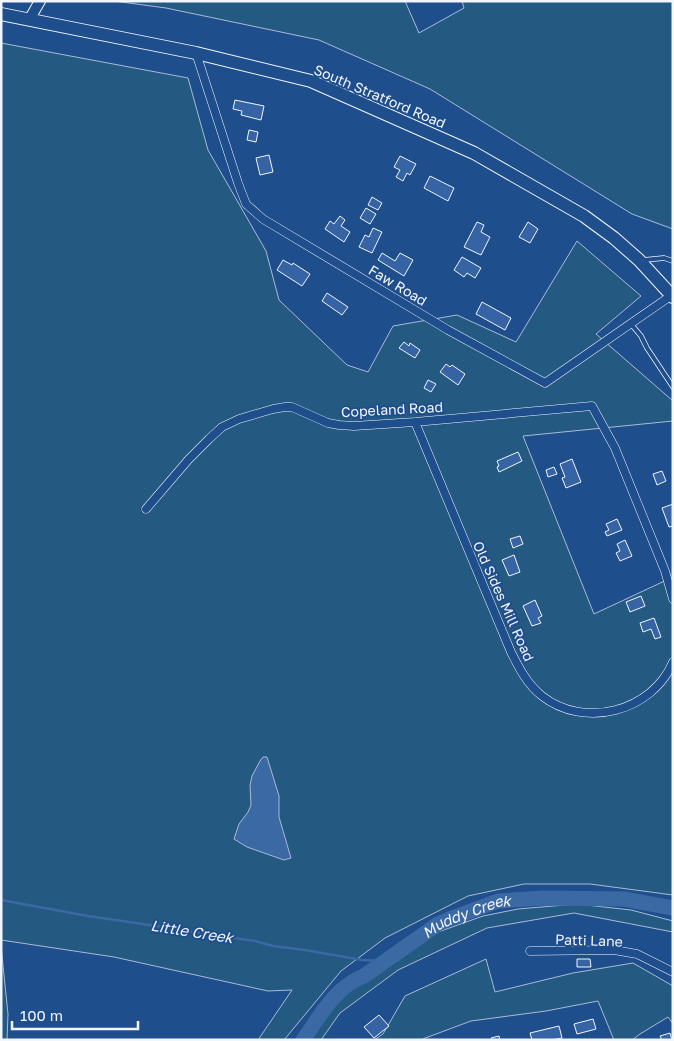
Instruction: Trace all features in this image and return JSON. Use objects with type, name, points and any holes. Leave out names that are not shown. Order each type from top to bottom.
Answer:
[{"type":"main road","name":"South Stratford Road","points":[[1,14],[196,53],[311,81],[474,153],[584,216],[614,238],[639,260],[672,296]]},
{"type":"street","points":[[29,20],[40,1]]},
{"type":"street","name":"Faw Road","points":[[196,53],[246,204],[263,219],[448,330],[545,383],[672,296]]},
{"type":"street","name":"Copeland Road","points":[[146,509],[189,459],[222,427],[239,419],[285,407],[299,410],[317,419],[339,425],[415,422],[592,406],[615,448],[665,571]]},
{"type":"street","name":"Old Sides Mill Road","points":[[415,422],[511,652],[521,672],[542,696],[573,711],[596,714],[608,712],[633,703],[646,695],[663,679],[673,662]]},
{"type":"street","points":[[673,566],[665,571],[673,599]]},
{"type":"street","name":"Patti Lane","points":[[530,951],[614,950],[637,954],[673,972]]},
{"type":"lane","points":[[639,260],[664,258],[673,261]]},
{"type":"lane","points":[[631,324],[641,336],[673,386]]},
{"type":"shaded area","points":[[114,1],[405,1],[419,33],[464,8],[462,1],[673,1],[673,229],[632,214],[430,89],[319,40],[166,8]]},
{"type":"shaded area","points":[[1,43],[188,78],[208,150],[266,251],[279,300],[347,365],[368,372],[393,326],[457,315],[516,342],[577,241],[641,296],[596,334],[673,401],[673,421],[523,436],[594,614],[673,577],[673,895],[590,884],[524,884],[468,896],[385,938],[341,971],[284,1040],[258,1040],[292,990],[268,991],[114,957],[1,940]]},
{"type":"shaded area","points":[[263,757],[267,757],[279,796],[279,817],[291,858],[284,860],[247,847],[234,839],[239,824],[251,805],[250,785],[252,776]]},
{"type":"shaded area","points":[[577,904],[631,910],[673,921],[673,932],[574,913],[487,928],[398,970],[340,1013],[321,1040],[309,1040],[341,995],[438,932],[483,916],[518,909]]},
{"type":"shaded area","points":[[1,946],[8,1014],[7,1040],[1,1040]]},
{"type":"shaded area","points":[[486,959],[495,992],[573,973],[633,963],[673,986],[673,1024],[668,1017],[632,1040],[614,1040],[598,1001],[546,1011],[471,1021],[420,1040],[374,1040],[383,1034],[405,996]]},
{"type":"building","points":[[235,100],[264,106],[261,120],[241,115],[242,111],[233,109]]},
{"type":"building","points":[[249,130],[258,132],[256,142],[247,140]]},
{"type":"building","points":[[269,155],[273,172],[260,175],[256,158]]},
{"type":"building","points":[[400,156],[416,164],[410,175],[407,173],[403,181],[396,177],[400,170],[394,167]]},
{"type":"building","points":[[430,176],[454,188],[448,201],[424,188]]},
{"type":"building","points":[[372,197],[382,203],[378,210],[368,205]]},
{"type":"building","points":[[366,208],[376,214],[370,224],[360,218]]},
{"type":"building","points":[[340,216],[345,220],[341,226],[350,232],[344,242],[325,229],[330,221],[334,224]]},
{"type":"building","points":[[477,222],[484,225],[481,232],[490,237],[481,255],[464,247]]},
{"type":"building","points":[[528,222],[538,229],[530,243],[519,237]]},
{"type":"building","points":[[373,228],[382,232],[372,253],[359,247],[365,235],[369,237]]},
{"type":"building","points":[[382,253],[395,261],[400,253],[413,260],[404,276],[378,260]]},
{"type":"building","points":[[462,257],[481,268],[475,278],[467,273],[464,277],[454,270]]},
{"type":"building","points":[[283,260],[292,265],[293,263],[310,274],[302,286],[277,270]]},
{"type":"building","points":[[327,293],[348,307],[342,315],[322,301]]},
{"type":"building","points":[[482,302],[511,318],[505,330],[476,314]]},
{"type":"building","points":[[404,342],[409,346],[410,343],[420,350],[415,358],[399,348]]},
{"type":"building","points":[[446,364],[450,367],[452,365],[465,374],[458,385],[440,372]]},
{"type":"building","points":[[428,380],[436,384],[431,392],[424,388]]},
{"type":"building","points":[[518,452],[522,461],[499,472],[497,461]]},
{"type":"building","points":[[572,459],[581,482],[566,488],[562,478],[565,477],[560,464]]},
{"type":"building","points":[[554,467],[557,474],[548,477],[546,470]]},
{"type":"building","points":[[662,471],[666,481],[657,485],[653,474]]},
{"type":"building","points":[[673,504],[673,526],[669,527],[662,508]]},
{"type":"building","points":[[617,519],[622,530],[607,536],[605,532],[609,530],[606,524]]},
{"type":"building","points":[[520,536],[523,544],[513,548],[510,539]]},
{"type":"building","points":[[625,540],[632,556],[620,561],[616,553],[620,551],[617,544]]},
{"type":"building","points":[[514,555],[520,572],[509,576],[502,560]]},
{"type":"building","points":[[641,596],[645,606],[630,612],[626,602]]},
{"type":"building","points":[[535,600],[542,616],[538,618],[541,623],[532,626],[523,606]]},
{"type":"building","points":[[654,618],[661,637],[655,639],[651,629],[643,632],[640,623]]},
{"type":"building","points":[[577,959],[590,959],[591,967],[577,967]]},
{"type":"building","points":[[379,1015],[389,1026],[374,1038],[364,1027]]},
{"type":"building","points":[[593,1019],[596,1029],[577,1034],[574,1024]]},
{"type":"building","points":[[559,1026],[562,1038],[532,1040],[530,1033]]},
{"type":"building","points":[[670,1033],[672,1040],[662,1040],[660,1036]]},
{"type":"building","points":[[499,1036],[500,1040],[492,1040],[491,1038]]},
{"type":"waterway","name":"Muddy Creek","points":[[303,1040],[329,1003],[345,987],[364,976],[438,924],[498,901],[544,898],[624,899],[673,908]]},
{"type":"waterway","name":"Little Creek","points":[[1,900],[88,916],[255,941],[273,946],[362,960],[383,961]]}]
